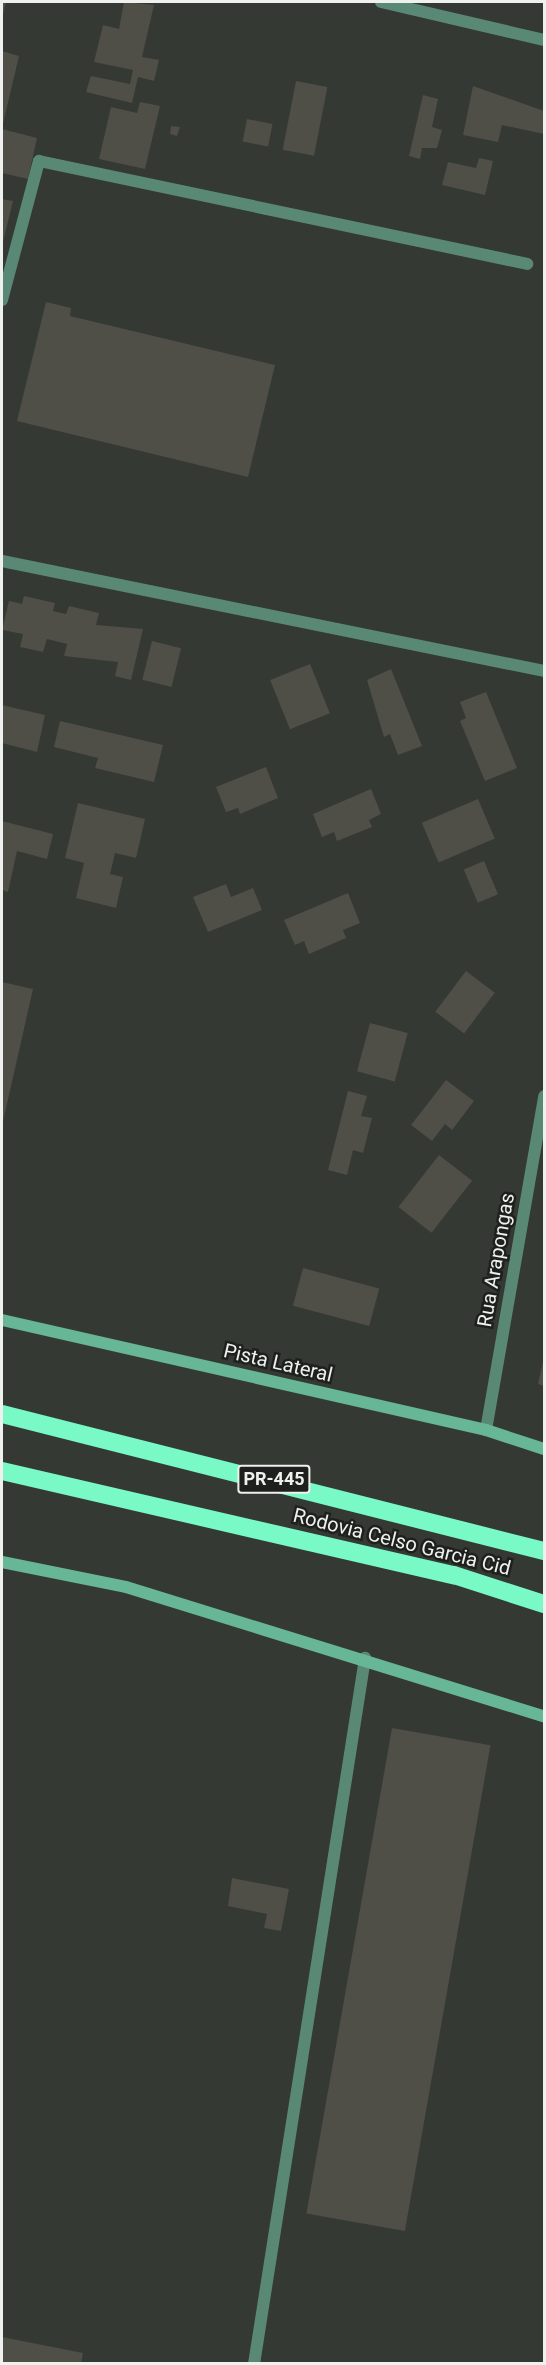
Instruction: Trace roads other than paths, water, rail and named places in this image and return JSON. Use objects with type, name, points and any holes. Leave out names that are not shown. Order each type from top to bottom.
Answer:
[{"type":"highway","name":"Rodovia Celso Garcia Cid","points":[[2,1414],[544,1551]]},
{"type":"highway","name":"Rodovia Celso Garcia Cid","points":[[2,1471],[453,1575],[544,1604]]},
{"type":"street","points":[[381,2],[544,40]]},
{"type":"street","points":[[2,300],[39,161],[527,264]]},
{"type":"street","points":[[2,561],[544,671]]},
{"type":"street","name":"Rua Arapongas","points":[[486,1430],[544,1096]]},
{"type":"street","name":"Pista Lateral","points":[[2,1320],[486,1430],[544,1449]]},
{"type":"street","points":[[2,1562],[126,1587],[365,1658],[544,1716]]},
{"type":"street","points":[[254,2364],[365,1658]]}]
